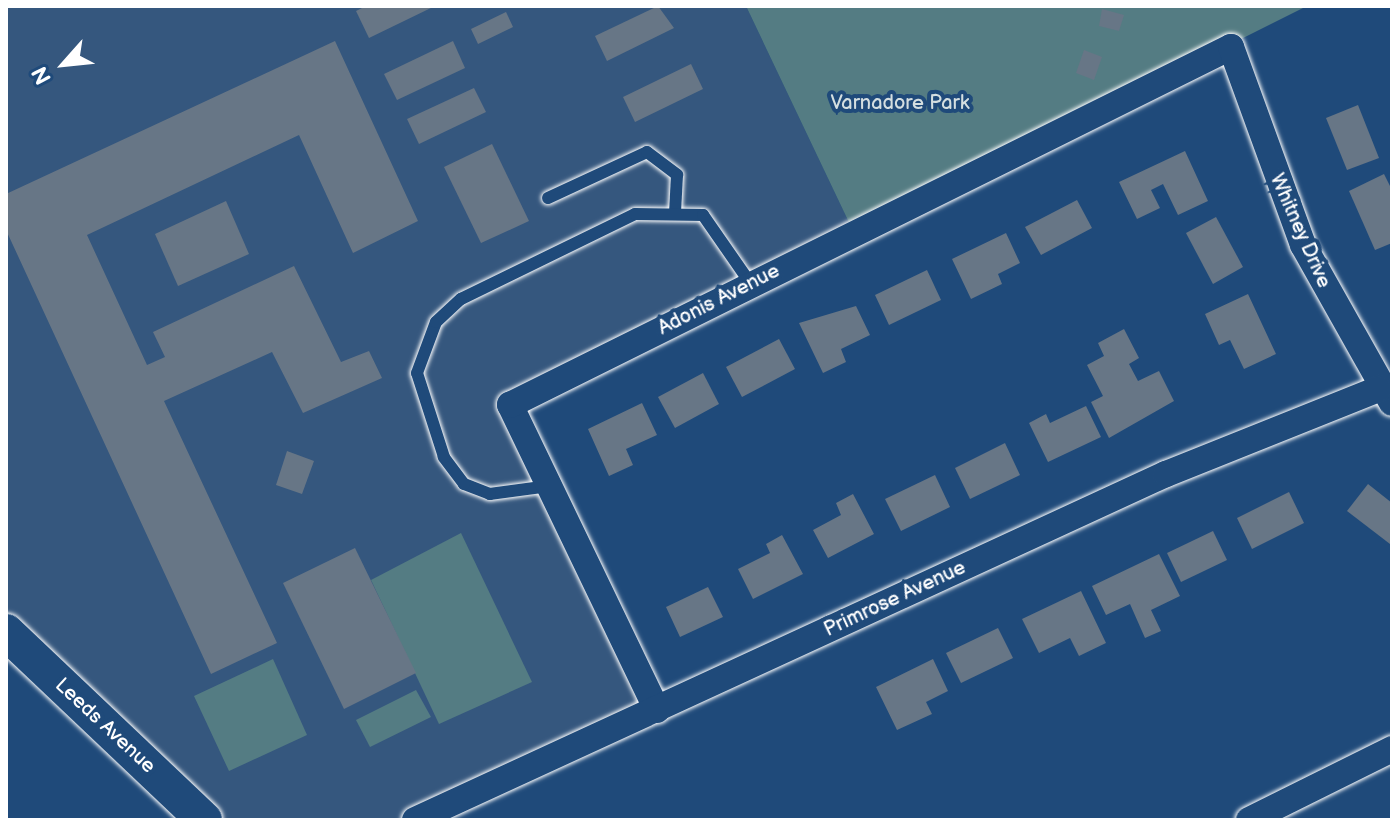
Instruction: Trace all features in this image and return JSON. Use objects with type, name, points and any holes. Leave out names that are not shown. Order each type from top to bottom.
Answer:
[{"type":"street","name":"Adonis Avenue","points":[[657,710],[510,405],[1231,47]]},
{"type":"street","name":"Whitney Drive","points":[[1231,47],[1303,245],[1386,396]]},
{"type":"street","name":"Primrose Avenue","points":[[415,820],[1166,474],[1386,396]]},
{"type":"street","name":"Leeds Avenue","points":[[6,632],[204,820]]},
{"type":"street","points":[[1249,820],[1392,749]]},
{"type":"lane","points":[[548,198],[647,152],[677,175],[675,210]]},
{"type":"lane","points":[[549,486],[490,494],[464,484],[428,423],[417,373],[421,352],[436,322],[461,299],[635,214],[675,210],[703,215],[751,284]]},
{"type":"shaded area","points":[[6,6],[746,6],[854,233],[510,405],[657,710],[415,820],[204,820],[6,632]]},
{"type":"green space","name":"Varnadore Park","points":[[746,6],[1307,6],[854,233]]},
{"type":"green space","points":[[461,533],[532,682],[439,724],[371,580]]},
{"type":"green space","points":[[273,659],[307,735],[229,771],[194,696]]},
{"type":"green space","points":[[416,690],[431,717],[370,747],[356,720]]},
{"type":"building","points":[[366,6],[435,6],[369,38],[356,11]]},
{"type":"building","points":[[658,6],[674,28],[607,61],[595,36]]},
{"type":"building","points":[[1102,9],[1124,15],[1119,31],[1099,26]]},
{"type":"building","points":[[506,12],[513,27],[478,44],[471,29]]},
{"type":"building","points":[[335,41],[418,221],[353,253],[299,135],[87,235],[147,365],[165,357],[153,332],[294,266],[341,362],[369,351],[382,378],[303,413],[272,352],[164,401],[277,643],[211,674],[6,230],[6,194]]},
{"type":"building","points":[[453,41],[465,68],[397,100],[384,74]]},
{"type":"building","points":[[1084,50],[1102,57],[1094,80],[1076,73]]},
{"type":"building","points":[[691,64],[703,89],[635,122],[623,97]]},
{"type":"building","points":[[474,88],[486,112],[419,144],[407,119]]},
{"type":"building","points":[[1358,105],[1379,158],[1347,170],[1326,118]]},
{"type":"building","points":[[492,144],[529,221],[481,243],[444,167]]},
{"type":"building","points":[[1185,151],[1208,201],[1178,215],[1163,184],[1151,190],[1160,208],[1137,219],[1119,182]]},
{"type":"building","points":[[1384,174],[1392,190],[1392,243],[1375,250],[1349,191]]},
{"type":"building","points":[[1077,200],[1092,228],[1041,255],[1025,227]]},
{"type":"building","points":[[226,201],[249,254],[178,286],[155,234]]},
{"type":"building","points":[[1216,217],[1243,267],[1213,284],[1186,233]]},
{"type":"building","points":[[1006,233],[1020,263],[998,274],[1002,284],[971,299],[952,259]]},
{"type":"building","points":[[927,270],[941,300],[889,325],[875,295]]},
{"type":"building","points":[[1248,294],[1276,354],[1244,369],[1230,340],[1219,345],[1205,314]]},
{"type":"building","points":[[856,306],[870,335],[841,349],[846,362],[823,373],[799,323]]},
{"type":"building","points":[[1124,329],[1139,358],[1129,364],[1138,381],[1159,371],[1174,401],[1109,438],[1091,402],[1103,396],[1087,365],[1104,356],[1098,343]]},
{"type":"building","points":[[779,339],[795,369],[742,397],[726,367]]},
{"type":"building","points":[[703,373],[719,404],[675,428],[658,397]]},
{"type":"building","points":[[642,403],[657,435],[626,449],[633,465],[609,476],[588,429]]},
{"type":"building","points":[[1086,406],[1101,437],[1048,462],[1029,423],[1046,414],[1050,423]]},
{"type":"building","points":[[1005,443],[1020,475],[970,499],[955,468]]},
{"type":"building","points":[[287,451],[314,461],[302,494],[276,485]]},
{"type":"building","points":[[935,475],[950,507],[901,531],[885,499]]},
{"type":"building","points":[[1368,484],[1392,503],[1390,544],[1347,511]]},
{"type":"building","points":[[1289,492],[1304,523],[1252,549],[1237,518]]},
{"type":"building","points":[[853,494],[874,534],[828,558],[813,530],[841,515],[836,503]]},
{"type":"building","points":[[1213,531],[1227,560],[1181,582],[1167,553]]},
{"type":"building","points":[[782,535],[803,574],[753,599],[738,569],[770,553],[766,544]]},
{"type":"building","points":[[355,548],[416,673],[344,709],[283,583]]},
{"type":"building","points":[[1159,554],[1180,596],[1151,610],[1161,631],[1145,638],[1130,604],[1106,615],[1092,586]]},
{"type":"building","points":[[708,587],[723,617],[680,637],[666,607]]},
{"type":"building","points":[[1081,591],[1106,643],[1079,656],[1070,638],[1039,653],[1022,619]]},
{"type":"building","points":[[998,628],[1013,658],[961,683],[946,653]]},
{"type":"building","points":[[933,659],[948,691],[926,702],[932,714],[897,730],[876,687]]}]
